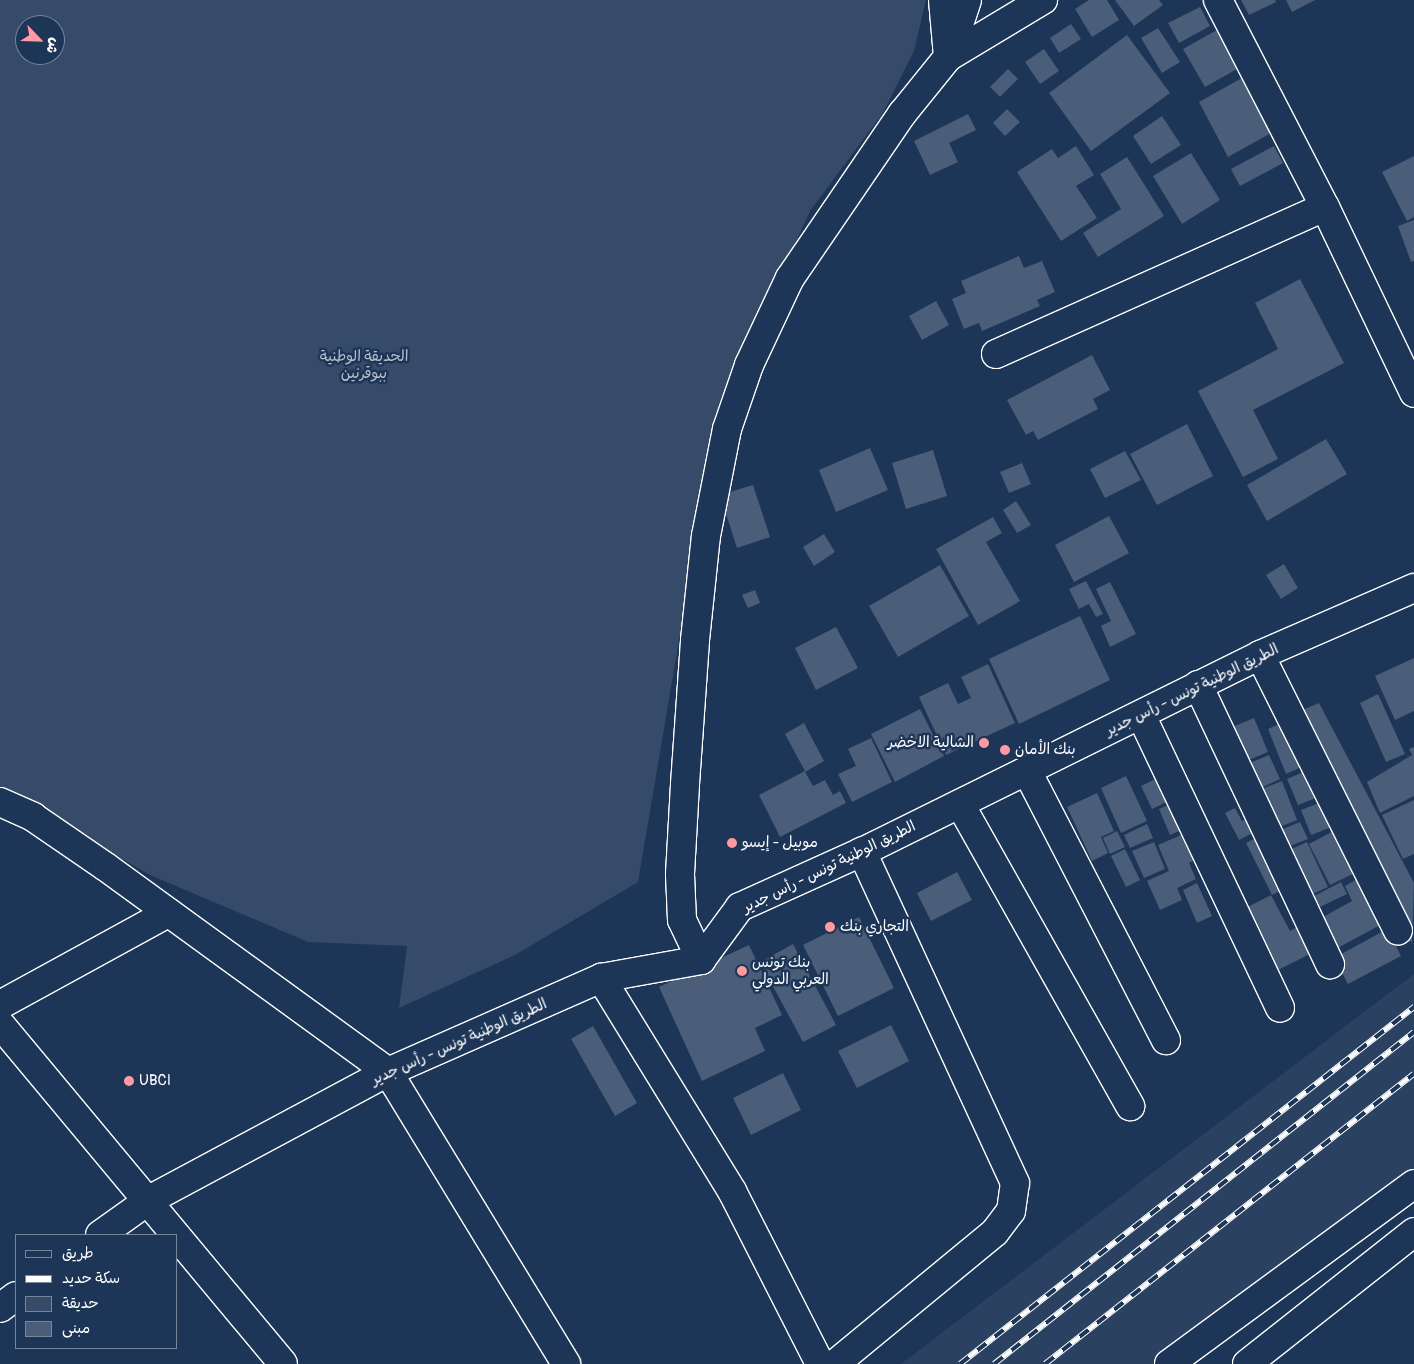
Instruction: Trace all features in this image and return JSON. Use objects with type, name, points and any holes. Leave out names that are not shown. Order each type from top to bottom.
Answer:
[{"type":"main road","points":[[943,0],[948,57]]},
{"type":"main road","points":[[948,57],[967,0]]},
{"type":"main road","points":[[701,960],[682,920],[682,847],[695,640],[706,536],[727,429],[749,365],[790,278],[902,114],[948,57],[1043,0]]},
{"type":"main road","points":[[1218,0],[1326,207],[1414,393]]},
{"type":"main road","points":[[996,354],[1326,207]]},
{"type":"main road","name":"الطريق الوطنية تونس - رأس جدير","points":[[101,1234],[149,1200],[388,1072],[600,978],[701,960],[740,907],[862,852],[1198,685],[1414,588]]},
{"type":"main road","points":[[1260,656],[1398,930]]},
{"type":"main road","points":[[1198,685],[1330,964]]},
{"type":"main road","points":[[1141,715],[1280,1008]]},
{"type":"main road","points":[[1027,771],[1166,1040]]},
{"type":"main road","points":[[0,802],[34,817],[388,1072],[566,1364]]},
{"type":"main road","points":[[960,804],[1130,1106]]},
{"type":"main road","points":[[835,1364],[995,1232],[1011,1211],[1015,1184],[862,852]]},
{"type":"main road","points":[[0,1005],[168,913]]},
{"type":"main road","points":[[600,978],[732,1191],[820,1364]]},
{"type":"main road","points":[[0,1024],[177,1234]]},
{"type":"main road","points":[[1169,1364],[1414,1184]]},
{"type":"main road","points":[[1247,1364],[1414,1232]]},
{"type":"main road","points":[[178,1235],[283,1364]]},
{"type":"main road","points":[[0,1308],[15,1297]]},
{"type":"shaded area","points":[[1414,974],[1414,1180],[1161,1364],[901,1364]]},
{"type":"green space","name":"الحديقة الوطنية ببوقرنين","points":[[0,0],[926,0],[914,51],[883,113],[810,211],[746,350],[702,505],[638,882],[515,955],[399,1008],[407,946],[308,942],[150,875],[0,788]]},
{"type":"building","points":[[1089,0],[1107,0],[1119,20],[1092,37],[1075,9]]},
{"type":"building","points":[[1115,0],[1159,0],[1163,5],[1134,26]]},
{"type":"building","points":[[1241,0],[1275,0],[1276,2],[1249,15]]},
{"type":"building","points":[[1286,0],[1315,0],[1292,12]]},
{"type":"building","points":[[1200,7],[1210,26],[1179,43],[1168,23]]},
{"type":"building","points":[[1071,24],[1081,39],[1059,53],[1050,38]]},
{"type":"building","points":[[1158,28],[1180,62],[1162,73],[1141,38]]},
{"type":"building","points":[[1217,30],[1239,68],[1205,87],[1183,49]]},
{"type":"building","points":[[1127,35],[1170,93],[1091,151],[1049,93]]},
{"type":"building","points":[[1044,49],[1059,71],[1040,84],[1025,62]]},
{"type":"building","points":[[1008,69],[1018,79],[1000,97],[990,87]]},
{"type":"building","points":[[1242,78],[1271,133],[1228,157],[1199,102]]},
{"type":"building","points":[[1007,109],[1020,122],[1005,136],[993,123]]},
{"type":"building","points":[[968,114],[976,130],[949,143],[958,162],[930,175],[914,141]]},
{"type":"building","points":[[1162,116],[1181,145],[1151,164],[1133,136]]},
{"type":"building","points":[[1076,146],[1094,175],[1076,186],[1097,218],[1061,241],[1017,172],[1052,149],[1058,158]]},
{"type":"building","points":[[1274,146],[1283,163],[1240,186],[1231,169]]},
{"type":"building","points":[[1191,153],[1220,200],[1182,224],[1153,176]]},
{"type":"building","points":[[1414,156],[1414,217],[1407,221],[1382,172]]},
{"type":"building","points":[[1127,157],[1164,216],[1098,257],[1083,233],[1121,209],[1100,174]]},
{"type":"building","points":[[1414,220],[1414,261],[1411,262],[1398,226]]},
{"type":"building","points":[[1019,256],[1024,268],[1042,261],[1055,292],[1037,300],[1040,306],[982,331],[979,323],[964,329],[952,299],[966,293],[961,281]]},
{"type":"building","points":[[1300,279],[1344,363],[1253,410],[1278,459],[1243,477],[1198,391],[1278,349],[1255,303]]},
{"type":"building","points":[[936,301],[949,325],[922,340],[909,316]]},
{"type":"building","points":[[1092,355],[1110,390],[1093,399],[1098,409],[1038,440],[1033,431],[1026,435],[1007,400]]},
{"type":"building","points":[[1187,424],[1213,476],[1157,505],[1130,454]]},
{"type":"building","points":[[1326,439],[1347,474],[1267,521],[1247,485]]},
{"type":"building","points":[[870,448],[888,490],[836,512],[819,470]]},
{"type":"building","points":[[933,450],[947,496],[906,509],[892,463]]},
{"type":"building","points":[[1125,451],[1141,480],[1105,498],[1090,469]]},
{"type":"building","points":[[1022,463],[1031,484],[1009,493],[1000,472]]},
{"type":"building","points":[[753,485],[770,537],[737,548],[720,495]]},
{"type":"building","points":[[1016,501],[1031,525],[1017,533],[1003,510]]},
{"type":"building","points":[[1109,516],[1129,553],[1074,582],[1055,545]]},
{"type":"building","points":[[993,517],[1002,533],[986,542],[1020,601],[978,625],[936,549]]},
{"type":"building","points":[[824,534],[835,552],[814,566],[803,547]]},
{"type":"building","points":[[1284,564],[1298,588],[1281,599],[1266,575]]},
{"type":"building","points":[[940,565],[969,616],[898,657],[869,606]]},
{"type":"building","points":[[1086,581],[1103,614],[1096,617],[1089,604],[1079,609],[1069,589]]},
{"type":"building","points":[[1110,582],[1136,634],[1110,647],[1101,626],[1111,621],[1096,589]]},
{"type":"building","points":[[755,590],[760,603],[748,608],[742,595]]},
{"type":"building","points":[[1080,616],[1110,680],[1019,724],[989,659]]},
{"type":"building","points":[[836,627],[858,668],[816,690],[795,648]]},
{"type":"building","points":[[1414,658],[1414,711],[1395,720],[1375,676]]},
{"type":"building","points":[[988,664],[1015,723],[946,755],[919,697],[948,683],[958,704],[971,698],[961,677]]},
{"type":"building","points":[[1378,694],[1405,754],[1386,762],[1360,703]]},
{"type":"building","points":[[1319,703],[1414,883],[1412,944],[1293,714]]},
{"type":"building","points":[[920,709],[944,756],[895,782],[871,734]]},
{"type":"building","points":[[1254,718],[1268,752],[1237,765],[1223,731]]},
{"type":"building","points":[[1286,721],[1304,766],[1286,774],[1268,729]]},
{"type":"building","points":[[804,723],[824,761],[805,772],[813,786],[825,780],[833,795],[840,791],[846,803],[780,837],[759,795],[805,771],[785,734]]},
{"type":"building","points":[[871,738],[892,782],[852,802],[838,774],[856,766],[848,749]]},
{"type":"building","points":[[1414,747],[1414,796],[1380,813],[1367,782],[1412,755],[1409,749]]},
{"type":"building","points":[[1269,755],[1280,779],[1257,790],[1245,765]]},
{"type":"building","points":[[1310,769],[1321,796],[1298,805],[1287,779]]},
{"type":"building","points":[[1126,776],[1147,821],[1121,833],[1101,788]]},
{"type":"building","points":[[1162,776],[1173,799],[1152,809],[1141,786]]},
{"type":"building","points":[[1282,781],[1297,820],[1270,831],[1254,792]]},
{"type":"building","points":[[1097,793],[1114,831],[1101,837],[1108,853],[1092,861],[1067,807]]},
{"type":"building","points":[[1414,800],[1414,854],[1403,859],[1382,815]]},
{"type":"building","points":[[1324,801],[1334,826],[1311,835],[1301,810]]},
{"type":"building","points":[[1175,802],[1186,828],[1170,835],[1159,809]]},
{"type":"building","points":[[1235,808],[1242,821],[1253,815],[1260,829],[1239,840],[1225,813]]},
{"type":"building","points":[[1300,822],[1308,839],[1280,850],[1273,833]]},
{"type":"building","points":[[1147,824],[1153,838],[1130,848],[1124,835]]},
{"type":"building","points":[[1341,827],[1363,869],[1330,885],[1309,844]]},
{"type":"building","points":[[1117,831],[1125,847],[1110,854],[1103,838]]},
{"type":"building","points":[[1188,832],[1199,858],[1189,863],[1196,879],[1177,888],[1182,900],[1160,910],[1147,881],[1169,871],[1158,845]]},
{"type":"building","points":[[1264,834],[1290,886],[1272,895],[1246,843]]},
{"type":"building","points":[[1154,842],[1165,869],[1144,878],[1132,851]]},
{"type":"building","points":[[1307,842],[1328,887],[1304,898],[1283,853]]},
{"type":"building","points":[[1125,849],[1140,880],[1126,887],[1111,856]]},
{"type":"building","points":[[957,872],[972,900],[931,921],[917,893]]},
{"type":"building","points":[[1364,875],[1388,921],[1330,952],[1314,922],[1352,901],[1345,886]]},
{"type":"building","points":[[1341,882],[1347,894],[1320,907],[1314,896]]},
{"type":"building","points":[[1197,883],[1212,916],[1197,923],[1183,890]]},
{"type":"building","points":[[1271,895],[1290,931],[1304,923],[1318,950],[1272,973],[1240,911]]},
{"type":"building","points":[[859,917],[894,988],[838,1016],[803,945]]},
{"type":"building","points":[[1387,929],[1401,956],[1348,984],[1334,958]]},
{"type":"building","points":[[793,944],[836,1025],[803,1042],[760,962]]},
{"type":"building","points":[[749,945],[782,1015],[755,1028],[765,1051],[702,1081],[659,987]]},
{"type":"building","points":[[891,1025],[909,1061],[857,1088],[838,1051]]},
{"type":"building","points":[[593,1026],[637,1103],[615,1116],[571,1039]]},
{"type":"building","points":[[783,1073],[801,1110],[751,1135],[733,1098]]},
{"type":"railway","points":[[960,1364],[1414,1007]]},
{"type":"railway","points":[[994,1364],[1414,1032]]},
{"type":"railway","points":[[1045,1364],[1414,1074]]},
{"type":"place","name":"الشالية الاخضر","points":[[984,743]]},
{"type":"place","name":"بنك الأمان","points":[[1005,750]]},
{"type":"place","name":"موبيل - إيسو","points":[[732,843]]},
{"type":"place","name":"التجاري بنك","points":[[830,927]]},
{"type":"place","name":"بنك تونس العربي الدولي","points":[[742,971]]},
{"type":"place","name":"UBCI","points":[[129,1081]]}]
